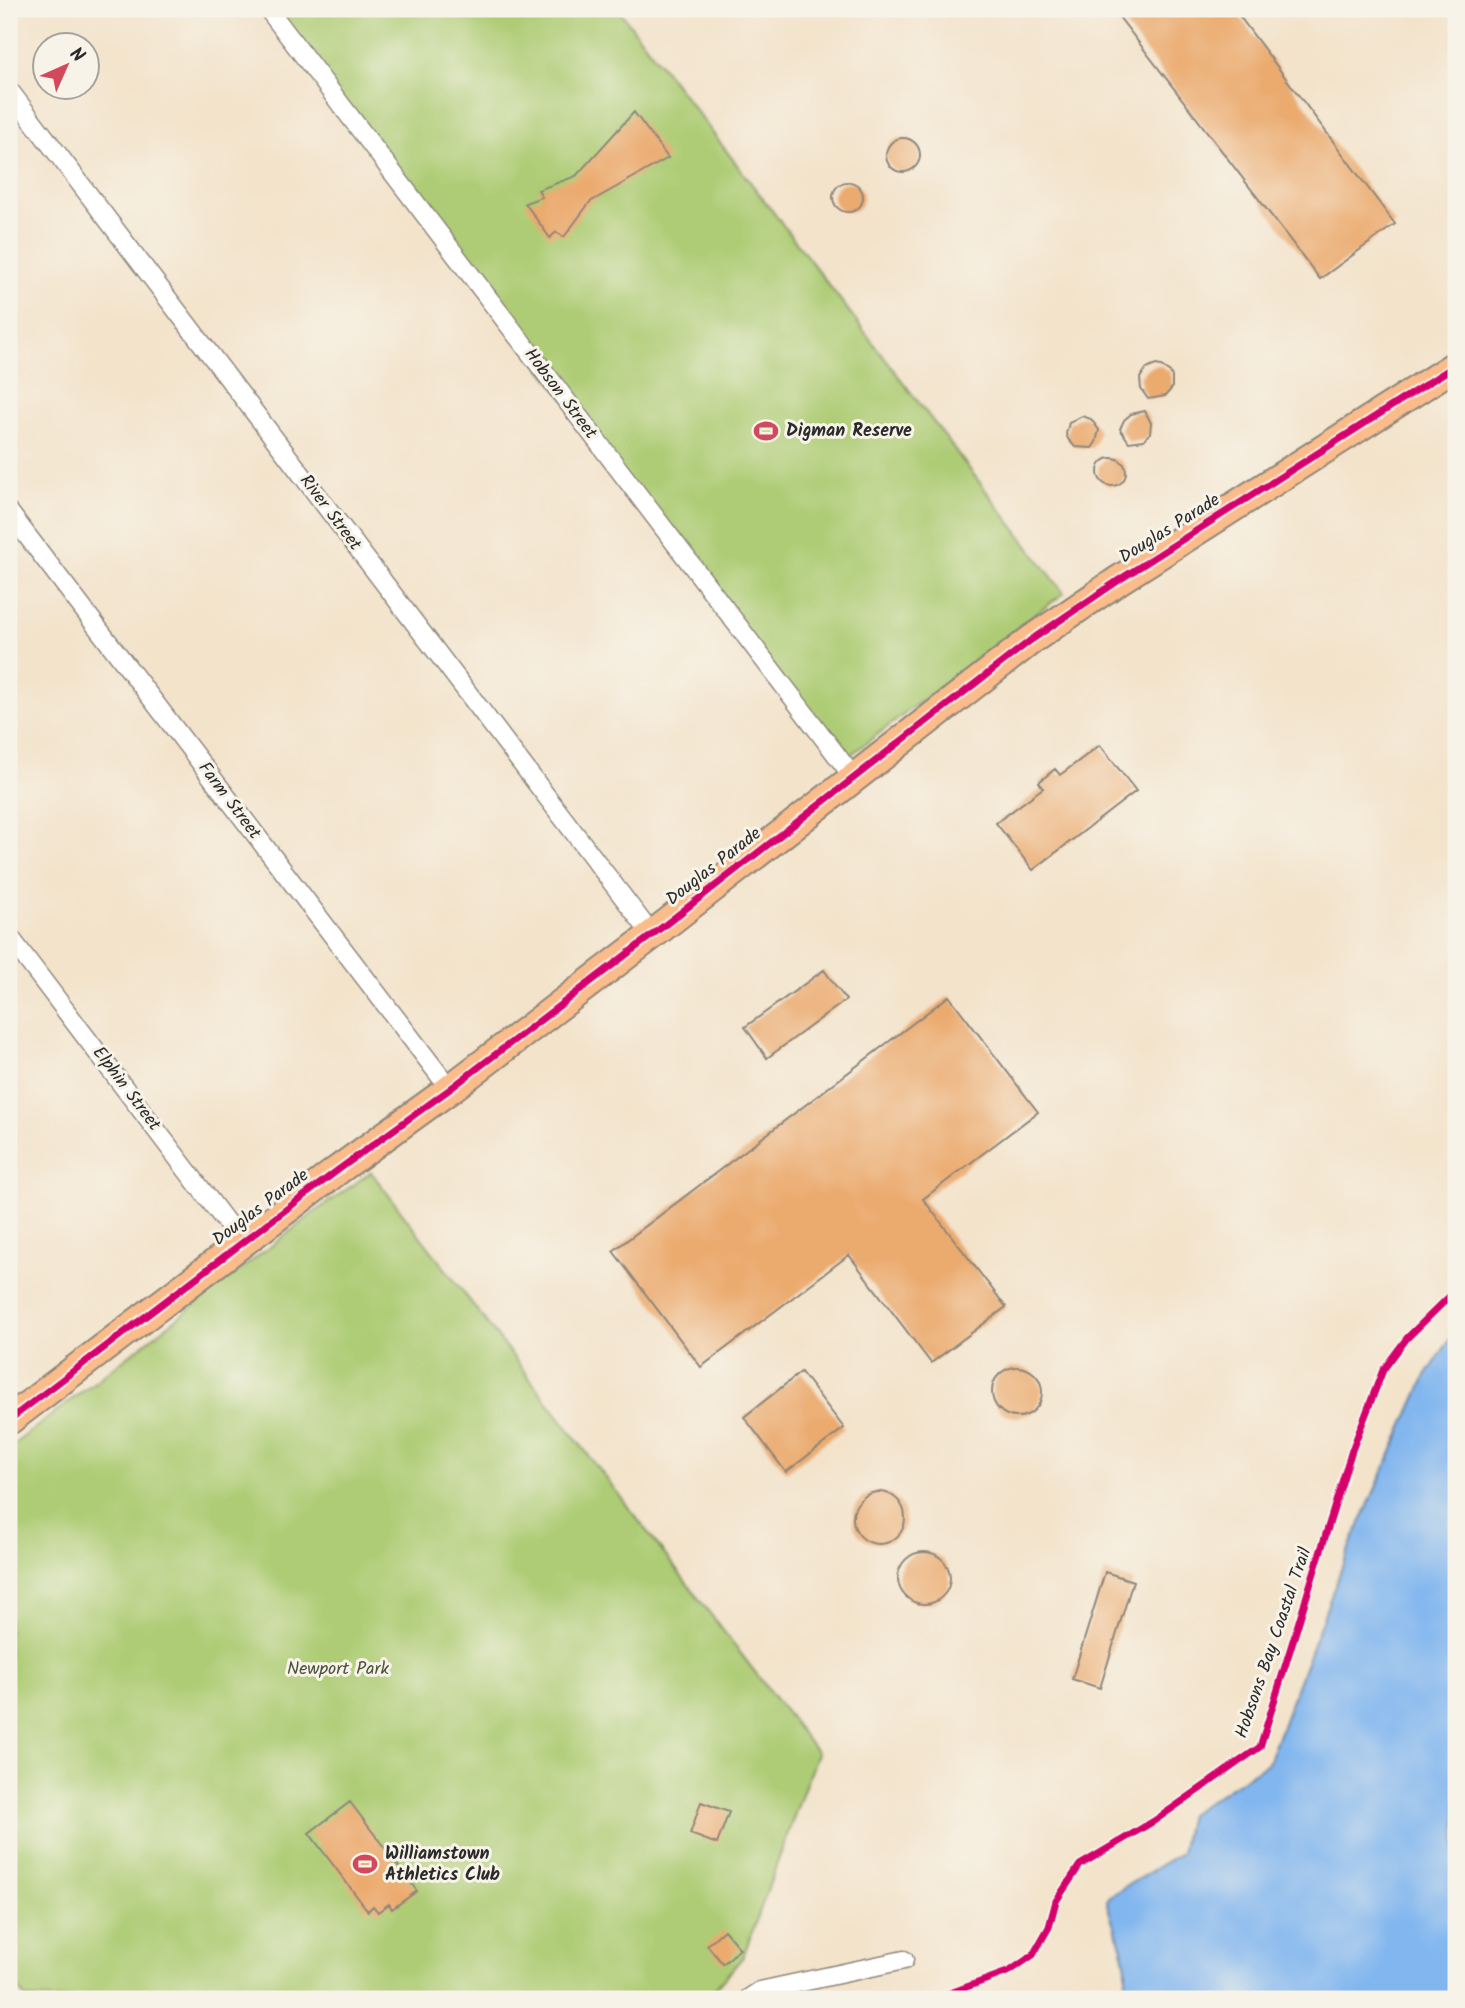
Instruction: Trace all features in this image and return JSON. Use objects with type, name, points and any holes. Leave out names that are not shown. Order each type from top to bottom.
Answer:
[{"type":"main road","name":"Douglas Parade","points":[[9,1419],[652,935],[992,669],[1108,587],[1456,365]]},
{"type":"street","name":"Hobson Street","points":[[268,9],[854,778]]},
{"type":"street","name":"River Street","points":[[9,90],[652,935]]},
{"type":"street","name":"Farm Street","points":[[9,512],[450,1089]]},
{"type":"street","name":"Elphin Street","points":[[9,936],[243,1242]]},
{"type":"street","points":[[748,1999],[760,1991],[904,1960]]},
{"type":"green space","name":"Digman Reserve","points":[[267,9],[618,9],[1064,593],[841,762]]},
{"type":"green space","name":"Newport Park","points":[[371,1172],[817,1753],[743,1957],[706,1999],[26,1999],[9,1976],[9,1448],[319,1209]]},
{"type":"water","points":[[1456,1330],[1456,1999],[1123,1999],[1126,1985],[1125,1961],[1107,1904],[1108,1897],[1181,1853],[1189,1814],[1268,1763],[1350,1546],[1425,1378]]},
{"type":"building","points":[[1113,9],[1234,9],[1395,224],[1320,279]]},
{"type":"building","points":[[634,112],[668,158],[590,202],[564,237],[556,232],[550,238],[525,203],[542,197],[538,190],[576,176]]},
{"type":"building","points":[[903,138],[915,143],[920,155],[915,167],[903,172],[891,167],[886,155],[891,143]]},
{"type":"building","points":[[848,182],[854,183],[862,191],[862,203],[854,211],[848,212],[842,211],[834,203],[833,197],[834,191],[842,183]]},
{"type":"building","points":[[1156,365],[1170,372],[1172,388],[1165,396],[1148,399],[1141,389],[1140,378],[1146,369]]},
{"type":"building","points":[[1145,411],[1151,423],[1150,433],[1144,440],[1129,442],[1120,429],[1124,420],[1131,414]]},
{"type":"building","points":[[1082,416],[1091,419],[1099,430],[1092,448],[1075,447],[1066,434],[1069,423]]},
{"type":"building","points":[[1112,458],[1122,462],[1126,472],[1122,482],[1112,486],[1102,482],[1098,472],[1102,462]]},
{"type":"building","points":[[1100,745],[1136,791],[1033,870],[996,823],[1043,788],[1039,782],[1055,769],[1060,775]]},
{"type":"building","points":[[824,970],[846,1000],[767,1058],[745,1027]]},
{"type":"building","points":[[949,996],[1038,1112],[923,1199],[1006,1307],[931,1363],[849,1255],[701,1367],[613,1251]]},
{"type":"building","points":[[1017,1367],[1034,1375],[1042,1392],[1034,1409],[1017,1417],[1000,1409],[992,1392],[1000,1375]]},
{"type":"building","points":[[801,1372],[844,1428],[786,1472],[744,1417]]},
{"type":"building","points":[[879,1492],[889,1494],[897,1500],[903,1508],[903,1528],[897,1536],[889,1542],[879,1544],[869,1542],[861,1536],[855,1528],[853,1518],[855,1508],[861,1500],[869,1494]]},
{"type":"building","points":[[924,1552],[934,1554],[942,1560],[948,1568],[948,1588],[942,1596],[934,1602],[924,1604],[914,1602],[906,1596],[900,1588],[898,1578],[900,1568],[906,1560],[914,1554]]},
{"type":"building","points":[[1105,1572],[1133,1581],[1100,1688],[1072,1679]]},
{"type":"building","name":"Williamstown Athletics Club","points":[[350,1802],[417,1891],[392,1909],[389,1904],[378,1912],[373,1906],[368,1911],[309,1833]]},
{"type":"building","points":[[701,1802],[729,1812],[717,1844],[690,1834]]},
{"type":"building","points":[[724,1930],[740,1949],[723,1964],[707,1945]]},
{"type":"cycle path","points":[[9,1420],[652,935],[1031,640],[1119,580],[1456,365]]},
{"type":"cycle path","name":"Hobsons Bay Coastal Trail","points":[[934,1999],[1010,1971],[1033,1955],[1049,1927],[1056,1901],[1080,1865],[1154,1821],[1260,1747],[1352,1450],[1383,1370],[1407,1338],[1456,1290]]},
{"type":"place","name":"Digman Reserve","points":[[766,431]]},
{"type":"place","name":"Williamstown Athletics Club","points":[[365,1864]]}]
